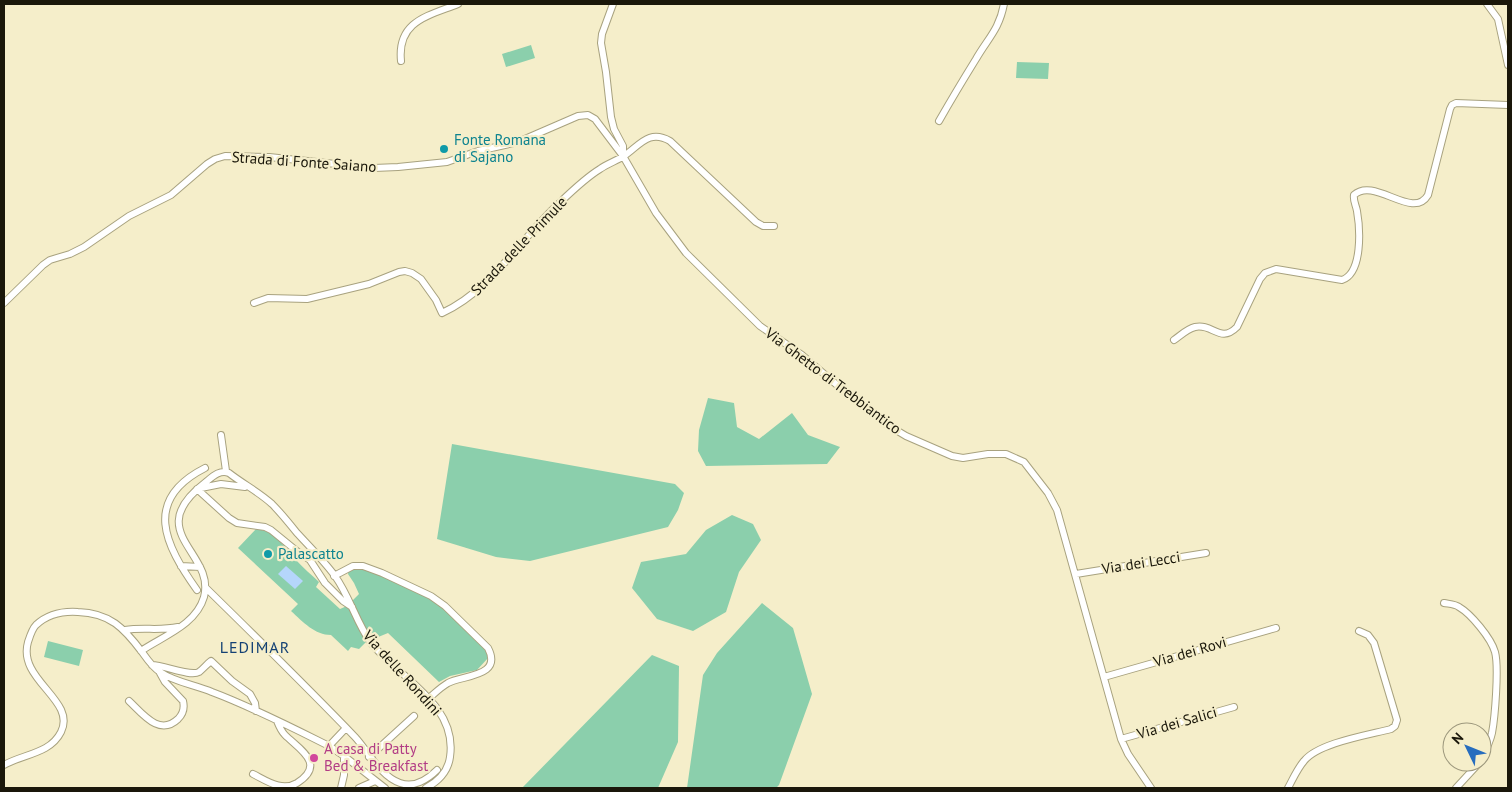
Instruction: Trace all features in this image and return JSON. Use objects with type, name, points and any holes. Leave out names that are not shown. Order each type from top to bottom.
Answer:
[{"type":"street","points":[[401,61],[401,41],[413,24],[427,15],[458,4]]},
{"type":"street","points":[[613,4],[602,34],[601,43],[611,118],[614,129],[623,146],[623,156]]},
{"type":"street","points":[[939,121],[1000,22],[1004,4]]},
{"type":"street","points":[[1487,4],[1498,19],[1508,65]]},
{"type":"street","points":[[1174,340],[1185,331],[1195,327],[1208,328],[1223,334],[1232,332],[1237,327],[1260,279],[1265,273],[1276,269],[1342,280],[1346,278],[1355,265],[1359,244],[1354,195],[1363,190],[1408,202],[1419,203],[1425,201],[1452,105],[1456,103],[1508,105]]},
{"type":"street","name":"Strada di Fonte Saiano","points":[[4,303],[43,264],[84,247],[129,216],[172,195],[206,164],[225,156],[269,157],[374,168],[447,162],[478,151],[518,142],[578,116],[588,115],[595,119],[623,156]]},
{"type":"street","points":[[623,156],[646,139],[662,136],[670,141],[756,222],[763,226],[774,226]]},
{"type":"street","name":"Strada delle Primule","points":[[254,303],[268,298],[307,299],[369,284],[405,271],[421,279],[436,300],[442,313],[458,306],[471,297],[549,213],[577,187],[600,169],[623,156]]},
{"type":"street","name":"Via Ghetto di Trebbiantico","points":[[623,156],[656,214],[686,253],[760,326],[802,355],[886,424],[906,436],[952,456],[963,458],[988,454],[1006,454],[1024,462],[1048,493],[1057,510],[1121,739],[1128,754],[1151,788]]},
{"type":"street","points":[[141,651],[184,625],[198,610],[204,599],[206,582],[200,567],[186,545],[180,526],[182,509],[186,502],[197,489],[216,474],[226,471],[221,435]]},
{"type":"street","points":[[198,590],[180,566],[168,541],[165,515],[173,494],[180,485],[187,478],[206,468]]},
{"type":"street","name":"Via delle Rondini","points":[[226,471],[272,504],[334,576],[348,597],[362,629],[374,646],[429,698],[445,721],[450,734],[452,750],[450,763],[444,775],[426,788]]},
{"type":"street","name":"Via delle Rondini","points":[[197,489],[221,484],[248,487]]},
{"type":"street","name":"Via delle Rondini","points":[[197,489],[237,523],[265,527],[271,530],[310,560],[325,583],[352,607]]},
{"type":"street","name":"Via dei Lecci","points":[[1076,574],[1206,553]]},
{"type":"street","points":[[180,566],[200,567]]},
{"type":"street","points":[[334,576],[353,566],[363,566],[382,573],[431,596],[445,606],[488,648],[491,654],[491,662],[483,672],[476,676],[460,678],[448,683],[429,698]]},
{"type":"street","points":[[206,588],[357,739],[370,757],[391,778],[400,784],[411,785],[430,777],[437,770]]},
{"type":"street","points":[[1444,603],[1458,606],[1467,614],[1488,638],[1495,651],[1497,667],[1492,732]]},
{"type":"street","points":[[4,765],[43,750],[55,740],[62,730],[64,721],[62,711],[37,680],[30,668],[27,658],[27,646],[35,627],[43,620],[54,614],[76,612],[101,615],[115,622],[125,630],[152,665],[160,672],[169,677],[213,692],[329,746],[385,788]]},
{"type":"street","points":[[125,630],[137,628],[169,629],[184,625]]},
{"type":"street","name":"Via dei Rovi","points":[[1104,677],[1276,628]]},
{"type":"street","points":[[1288,788],[1304,761],[1322,747],[1391,729],[1396,726],[1397,720],[1374,643],[1368,635],[1359,631]]},
{"type":"street","points":[[152,665],[162,665],[189,674],[195,674],[211,661],[232,681],[250,694],[255,703],[256,711]]},
{"type":"street","points":[[129,701],[158,726],[172,724],[178,719],[183,713],[184,701],[165,682],[160,672]]},
{"type":"street","name":"Via dei Salici","points":[[1121,739],[1234,707]]},
{"type":"street","points":[[370,757],[414,716]]},
{"type":"street","points":[[253,774],[276,786],[285,788],[299,782],[310,768],[310,761],[307,755],[284,734],[277,721]]},
{"type":"street","points":[[329,746],[346,728]]},
{"type":"street","points":[[341,788],[344,775],[344,756]]},
{"type":"street","points":[[1456,788],[1471,772]]},
{"type":"street","points":[[359,788],[375,782]]},
{"type":"green space","points":[[531,45],[535,58],[506,67],[502,54]]},
{"type":"green space","points":[[1017,62],[1049,63],[1048,79],[1016,78]]},
{"type":"green space","points":[[708,398],[734,403],[737,427],[759,439],[792,413],[808,435],[840,447],[827,464],[706,466],[698,451],[699,430]]},
{"type":"green space","points":[[452,444],[675,484],[684,493],[678,510],[668,527],[530,561],[496,557],[437,539]]},
{"type":"green space","points":[[732,515],[753,524],[761,540],[739,572],[726,612],[693,631],[657,619],[632,588],[641,562],[686,554],[706,530]]},
{"type":"green space","points":[[256,529],[263,530],[279,540],[319,582],[316,587],[340,609],[347,606],[359,594],[348,574],[349,569],[361,568],[378,573],[434,600],[486,650],[488,658],[477,670],[450,676],[439,682],[388,633],[366,642],[359,649],[351,647],[348,651],[331,635],[314,630],[291,611],[298,604],[238,548]]},
{"type":"green space","points":[[762,603],[793,628],[812,694],[779,785],[776,788],[687,788],[703,675],[717,653]]},
{"type":"green space","points":[[48,641],[83,650],[79,666],[44,657]]},
{"type":"green space","points":[[652,655],[679,666],[678,742],[658,788],[522,788]]},
{"type":"water","points":[[286,566],[303,581],[295,589],[278,574]]},
{"type":"place","name":"Fonte Romana di Sajano","points":[[444,149]]},
{"type":"place","name":"Palascatto","points":[[268,554]]},
{"type":"place","name":"A casa di Patty Bed & Breakfast","points":[[314,758]]},
{"type":"district","name":"LEDIMAR","points":[[255,647]]}]
